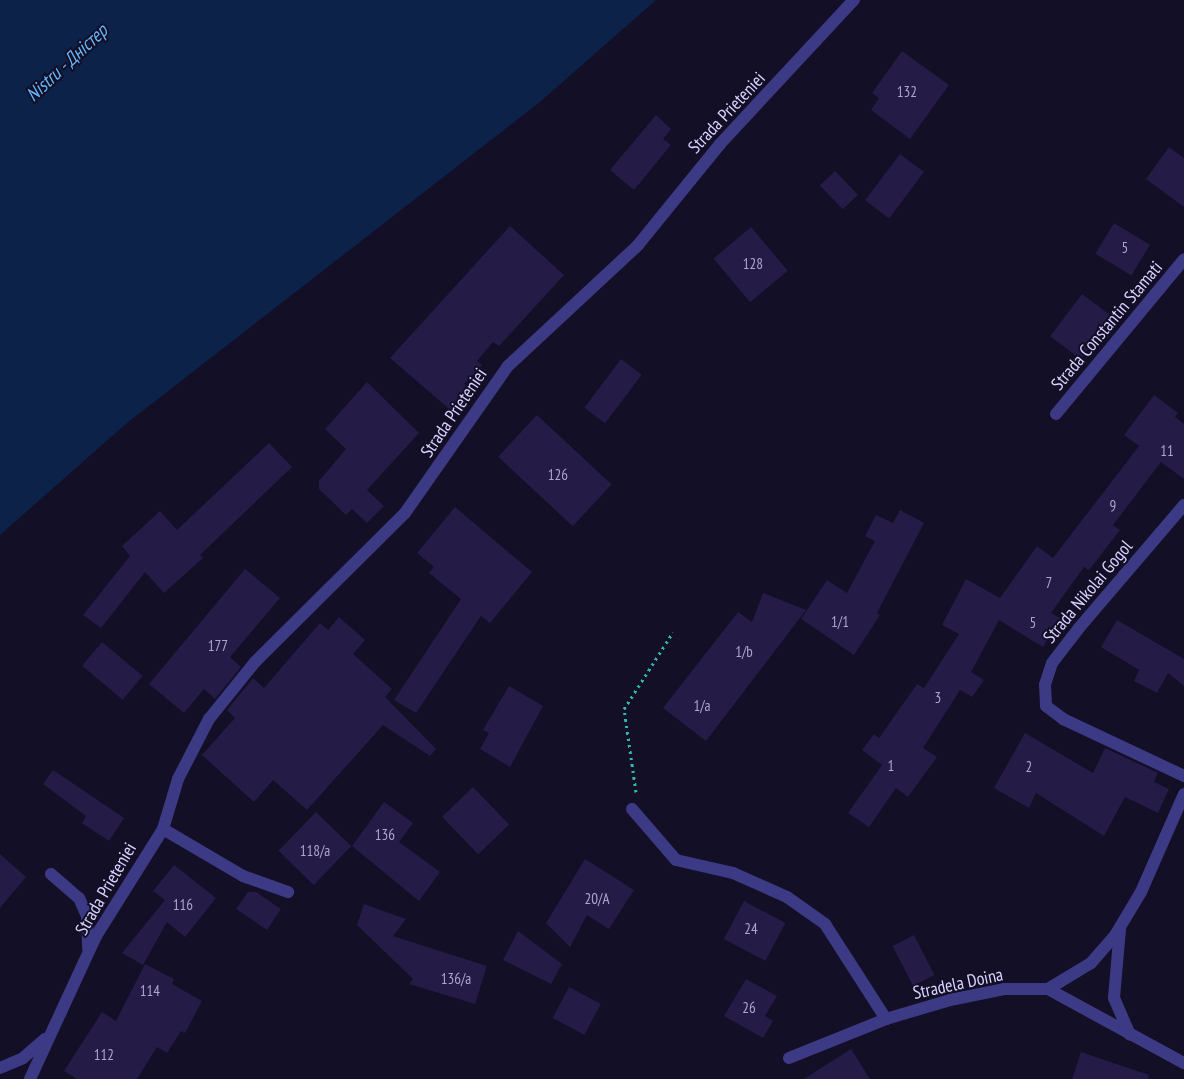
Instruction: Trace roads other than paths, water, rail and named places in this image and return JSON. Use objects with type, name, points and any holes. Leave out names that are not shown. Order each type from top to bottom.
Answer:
[{"type":"street","name":"Strada Prieteniei","points":[[30,1079],[124,886],[163,828],[178,779],[209,719],[255,662],[405,512],[508,366],[638,245],[720,144],[854,0]]},
{"type":"street","name":"Strada Constantin Stamati","points":[[1056,414],[1184,259]]},
{"type":"street","name":"Strada Nikolai Gogol","points":[[1184,505],[1079,628],[1052,663],[1045,684],[1046,706],[1063,719],[1184,776]]},
{"type":"street","name":"Stradela Doina","points":[[789,1058],[886,1019],[968,996],[1048,989],[1091,963],[1120,927],[1141,892],[1184,794]]},
{"type":"street","points":[[632,809],[676,860],[733,872],[787,897],[825,924],[886,1019]]},
{"type":"street","points":[[163,828],[243,876],[288,892]]},
{"type":"street","name":"Strada Prieteniei","points":[[51,874],[79,898],[87,916],[88,948],[82,969]]},
{"type":"street","points":[[1120,927],[1114,998],[1130,1035]]},
{"type":"street","points":[[1048,989],[1130,1035],[1184,1062]]},
{"type":"street","name":"Strada Prieteniei","points":[[0,1068],[24,1058],[54,1028]]},
{"type":"water","name":"Nistru - Дністер","points":[[0,0],[656,0],[540,102],[127,423],[0,535]]}]
